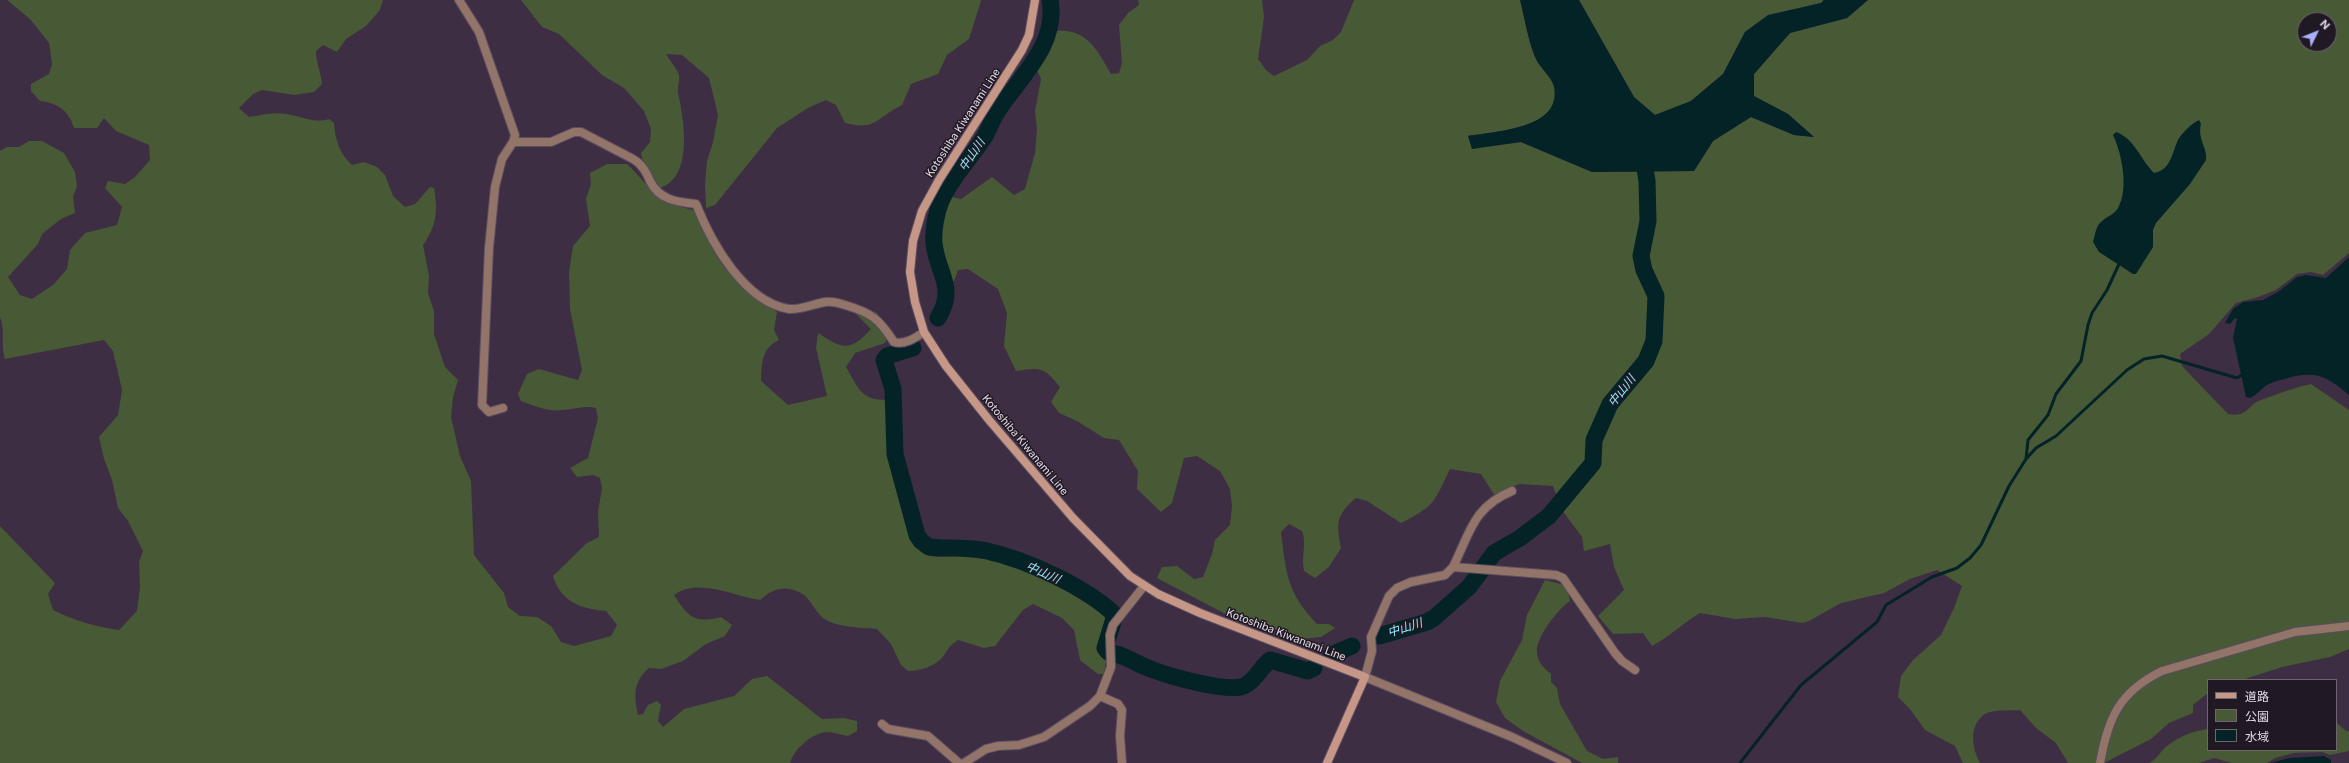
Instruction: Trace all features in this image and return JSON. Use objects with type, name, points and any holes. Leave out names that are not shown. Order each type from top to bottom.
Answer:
[{"type":"main road","name":"Kotoshiba Kiwanami Line","points":[[1035,0],[1030,30],[1022,50],[928,197],[916,226],[910,258],[910,272],[915,302],[924,332],[963,387],[1034,473],[1091,537],[1130,576],[1144,586],[1200,613],[1365,678]]},
{"type":"main road","points":[[1327,763],[1365,678]]},
{"type":"street","points":[[459,0],[479,32],[513,126],[513,142],[502,159],[494,187],[489,248],[482,405],[489,412],[503,408]]},
{"type":"street","points":[[513,142],[551,142],[574,132],[581,132],[633,159],[642,166],[658,193],[666,198],[696,204],[717,249],[732,269],[750,288],[770,303],[790,309],[798,309],[826,302],[867,311],[883,326],[894,342],[898,343],[912,340],[924,332]]},
{"type":"street","points":[[1512,491],[1501,496],[1476,518],[1453,567],[1445,575],[1411,582],[1397,588],[1389,596],[1371,637],[1372,652],[1365,678],[1512,737],[1567,763]]},
{"type":"street","points":[[1453,567],[1556,575],[1562,578],[1622,662],[1635,670]]},
{"type":"street","points":[[964,763],[986,749],[1030,743],[1044,737],[1090,706],[1100,696],[1112,667],[1110,634],[1113,625],[1144,586]]},
{"type":"street","points":[[2100,763],[2110,723],[2130,691],[2145,680],[2162,671],[2295,632],[2349,626]]},
{"type":"street","points":[[1100,696],[1118,704],[1122,710],[1120,736],[1122,763]]},
{"type":"street","points":[[882,724],[888,729],[928,736],[959,763]]},
{"type":"green space","points":[[7,0],[383,0],[380,10],[366,26],[346,39],[337,52],[323,45],[316,51],[322,84],[314,92],[294,95],[262,90],[253,94],[239,108],[249,117],[281,113],[318,121],[329,119],[334,123],[339,146],[348,161],[352,165],[364,162],[377,167],[385,175],[393,196],[405,207],[415,204],[430,187],[434,188],[436,211],[434,224],[423,245],[429,276],[428,293],[434,311],[434,334],[445,367],[458,380],[453,397],[451,417],[460,456],[471,481],[474,555],[504,593],[508,607],[520,616],[537,617],[551,626],[561,642],[574,646],[611,636],[617,625],[606,611],[580,606],[567,598],[561,592],[553,576],[587,543],[599,537],[598,512],[602,488],[600,478],[593,475],[577,477],[570,468],[588,458],[598,418],[596,408],[583,407],[567,410],[546,409],[521,401],[518,394],[527,374],[539,369],[578,380],[582,370],[570,309],[569,272],[573,246],[590,226],[586,199],[591,184],[590,173],[607,164],[627,164],[649,188],[662,198],[680,207],[693,210],[710,239],[729,266],[752,290],[777,312],[774,330],[779,340],[766,352],[762,362],[761,381],[788,405],[827,396],[816,348],[818,333],[840,345],[851,345],[857,342],[871,329],[856,314],[855,303],[877,313],[890,332],[885,343],[855,353],[846,367],[857,386],[865,395],[870,398],[886,400],[890,414],[890,441],[897,483],[906,524],[914,543],[919,550],[931,556],[944,557],[971,555],[1003,561],[1018,566],[1049,579],[1105,614],[1105,626],[1099,641],[1106,662],[1104,674],[1098,674],[1080,660],[1074,630],[1062,618],[1033,604],[1023,610],[995,646],[984,648],[958,640],[954,642],[941,659],[934,664],[921,669],[908,671],[901,665],[891,644],[877,629],[851,627],[826,620],[816,611],[807,597],[792,589],[775,590],[760,600],[716,589],[693,588],[683,590],[674,595],[683,609],[698,619],[704,620],[721,617],[732,625],[725,636],[706,644],[683,661],[661,669],[649,668],[637,684],[636,701],[638,715],[643,714],[648,705],[657,701],[661,705],[658,721],[663,727],[684,709],[734,696],[752,679],[767,676],[822,719],[844,718],[857,721],[857,731],[848,736],[827,732],[815,735],[795,752],[790,763],[0,763],[0,526],[55,583],[48,594],[53,610],[85,623],[110,629],[119,630],[137,611],[140,587],[139,562],[143,551],[128,521],[118,508],[112,480],[104,459],[99,437],[118,415],[122,390],[113,351],[104,340],[5,359],[3,348],[3,328],[0,317],[0,151],[7,147],[19,147],[29,141],[42,141],[64,153],[75,172],[77,186],[73,197],[75,213],[61,219],[42,234],[38,244],[8,277],[20,295],[32,299],[53,285],[67,269],[70,250],[85,233],[117,225],[122,207],[105,188],[108,181],[125,184],[135,177],[150,160],[149,145],[116,131],[104,118],[97,128],[74,128],[69,117],[62,109],[52,104],[40,101],[31,91],[31,84],[49,74],[52,64],[49,43],[30,19]]},
{"type":"green space","points":[[521,0],[981,1],[969,39],[947,55],[938,74],[911,84],[902,105],[875,122],[863,125],[845,123],[836,105],[826,100],[808,108],[777,128],[715,205],[706,208],[705,184],[707,161],[713,142],[718,115],[709,78],[682,55],[666,54],[679,75],[678,91],[684,132],[684,146],[678,172],[671,182],[660,188],[642,159],[641,153],[650,142],[651,129],[644,111],[624,88],[602,75],[559,34],[542,27]]},
{"type":"green space","points":[[1138,0],[1262,0],[1264,17],[1258,59],[1266,70],[1274,76],[1307,60],[1320,46],[1333,40],[1341,32],[1354,0],[1520,0],[1533,52],[1536,59],[1554,85],[1556,99],[1550,110],[1540,119],[1526,125],[1468,136],[1472,148],[1521,142],[1592,172],[1694,171],[1713,141],[1751,117],[1794,135],[1814,137],[1788,114],[1753,96],[1754,74],[1790,33],[1847,18],[1868,0],[2349,0],[2349,253],[2323,275],[2311,272],[2297,274],[2276,290],[2236,303],[2209,334],[2180,354],[2182,366],[2228,414],[2240,414],[2261,400],[2311,384],[2349,410],[2349,649],[2330,657],[2282,667],[2245,679],[2207,679],[2207,694],[2193,705],[2193,713],[2169,723],[2151,739],[2104,763],[2068,763],[2056,743],[2036,728],[2020,710],[1988,712],[1976,725],[1973,737],[1975,751],[1980,763],[1963,763],[1955,746],[1925,730],[1910,709],[1898,697],[1901,676],[1913,660],[1941,635],[1954,608],[1962,586],[1937,570],[1910,579],[1884,593],[1841,603],[1803,623],[1765,617],[1735,619],[1700,613],[1652,646],[1643,633],[1613,634],[1598,616],[1624,590],[1614,567],[1610,544],[1584,551],[1582,537],[1562,510],[1553,486],[1519,484],[1495,496],[1481,474],[1450,469],[1432,502],[1421,512],[1401,523],[1367,501],[1356,498],[1345,509],[1339,520],[1338,532],[1341,548],[1329,567],[1315,578],[1304,571],[1304,540],[1302,531],[1289,524],[1281,532],[1287,571],[1299,602],[1317,624],[1329,624],[1335,628],[1321,637],[1302,639],[1286,634],[1259,622],[1233,618],[1157,578],[1162,567],[1177,566],[1194,579],[1203,577],[1212,554],[1215,540],[1230,525],[1232,506],[1230,489],[1220,471],[1197,456],[1184,458],[1172,503],[1161,512],[1137,489],[1138,471],[1119,440],[1104,438],[1077,421],[1059,413],[1051,402],[1060,387],[1046,372],[1037,369],[1016,371],[1004,346],[1007,313],[998,289],[968,269],[958,270],[954,281],[949,281],[941,248],[941,229],[946,209],[952,197],[961,199],[992,177],[1014,195],[1025,189],[1035,153],[1037,129],[1035,111],[1041,79],[1037,70],[1045,55],[1052,31],[1073,32],[1089,41],[1111,74],[1119,73],[1122,63],[1119,25],[1128,13],[1139,5]]},
{"type":"green space","points":[[1579,0],[1824,0],[1821,3],[1768,16],[1745,32],[1723,74],[1691,101],[1655,115],[1634,97]]},
{"type":"green space","points":[[1545,580],[1561,584],[1568,592],[1570,601],[1560,610],[1543,632],[1537,647],[1539,660],[1551,674],[1551,682],[1557,688],[1560,704],[1587,751],[1603,759],[1618,757],[1618,763],[1582,763],[1523,731],[1505,718],[1496,702],[1500,681],[1522,640],[1527,615]]},
{"type":"green space","points":[[2337,723],[2346,731],[2349,731],[2349,751],[2330,755],[2322,752],[2294,753],[2275,758],[2267,763],[2232,763],[2214,758],[2199,763],[2149,763],[2172,742],[2197,731],[2207,729],[2207,751],[2337,751]]},
{"type":"water","points":[[1520,0],[1579,0],[1634,97],[1655,115],[1691,101],[1723,74],[1745,32],[1768,15],[1821,3],[1824,0],[1868,0],[1847,18],[1790,33],[1754,74],[1754,96],[1788,114],[1814,137],[1794,135],[1751,117],[1713,141],[1694,171],[1592,172],[1521,142],[1472,149],[1468,136],[1510,129],[1538,120],[1548,112],[1554,101],[1553,83],[1538,62],[1533,52]]},
{"type":"water","points":[[2199,120],[2201,124],[2201,139],[2206,151],[2206,160],[2190,184],[2156,223],[2153,230],[2153,247],[2136,274],[2133,274],[2099,252],[2093,242],[2099,224],[2118,208],[2123,191],[2123,172],[2119,152],[2113,135],[2116,132],[2128,139],[2154,173],[2160,171],[2167,165],[2180,137],[2190,126]]},
{"type":"water","points":[[2349,257],[2349,395],[2328,380],[2314,375],[2306,375],[2272,382],[2252,397],[2246,397],[2233,338],[2237,319],[2235,318],[2230,324],[2225,323],[2233,309],[2243,302],[2263,300],[2278,292],[2297,277],[2306,275],[2326,278]]},
{"type":"water","points":[[2324,756],[2331,760],[2331,763],[2270,763],[2289,758]]},
{"type":"waterway","name":"中山川","points":[[938,318],[946,297],[946,288],[934,243],[934,227],[939,206],[950,184],[985,136],[997,112],[1036,59],[1048,31],[1051,16],[1050,0]]},
{"type":"waterway","name":"中山川","points":[[1379,636],[1427,622],[1434,618],[1469,587],[1494,553],[1520,538],[1549,516],[1593,463],[1594,440],[1610,404],[1646,361],[1654,341],[1656,296],[1644,270],[1641,256],[1648,221],[1647,181],[1644,162],[1635,153]]},
{"type":"waterway","points":[[2026,459],[2028,440],[2048,415],[2056,394],[2081,361],[2088,325],[2092,313],[2107,290],[2120,262]]},
{"type":"waterway","name":"中山川","points":[[913,348],[887,356],[884,360],[893,389],[895,454],[917,535],[921,541],[929,547],[973,549],[1003,555],[1037,568],[1072,585],[1088,594],[1115,615],[1105,648],[1108,652],[1114,653],[1159,672],[1212,686],[1236,688],[1248,684],[1270,660],[1308,671],[1314,668]]},
{"type":"waterway","points":[[1740,763],[1801,685],[1877,622],[1886,605],[1932,577],[1957,568],[1970,558],[1981,545],[2009,486],[2026,459],[2036,448],[2056,436],[2127,370],[2144,359],[2162,356],[2237,378],[2245,373]]},
{"type":"waterway","name":"中山川","points":[[1331,655],[1352,646]]}]
